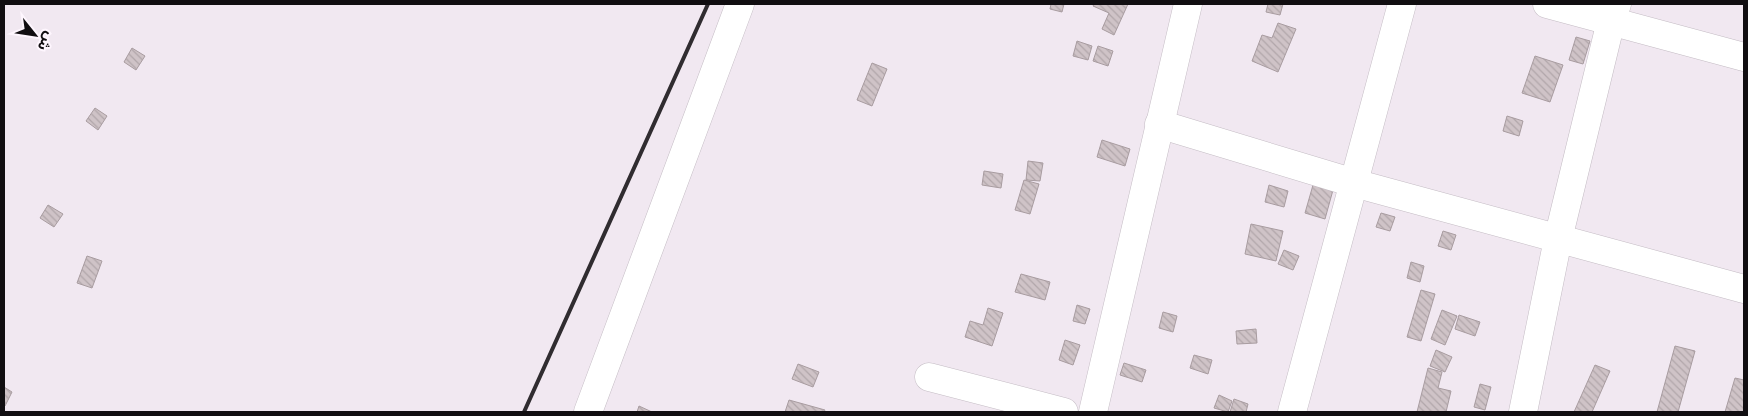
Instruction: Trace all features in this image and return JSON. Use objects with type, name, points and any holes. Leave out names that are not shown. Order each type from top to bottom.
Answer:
[{"type":"street","points":[[588,412],[740,4]]},
{"type":"street","points":[[1092,412],[1188,4]]},
{"type":"street","points":[[1292,412],[1402,4]]},
{"type":"street","points":[[1547,4],[1614,12],[1744,57]]},
{"type":"street","points":[[1523,412],[1558,238],[1614,12]]},
{"type":"street","points":[[1159,124],[1354,183],[1744,289]]},
{"type":"street","points":[[929,377],[1064,412]]},
{"type":"building","points":[[1051,4],[1064,4],[1062,12],[1050,9]]},
{"type":"building","points":[[1094,4],[1128,4],[1114,35],[1102,29],[1109,13],[1093,6]]},
{"type":"building","points":[[1268,4],[1283,4],[1280,15],[1266,12]]},
{"type":"building","points":[[1278,23],[1296,29],[1278,72],[1252,61],[1262,35],[1272,38]]},
{"type":"building","points":[[1576,37],[1590,41],[1583,64],[1569,60]]},
{"type":"building","points":[[1077,41],[1092,46],[1088,60],[1073,56]]},
{"type":"building","points":[[1098,46],[1113,51],[1108,66],[1093,61]]},
{"type":"building","points":[[132,48],[145,56],[136,70],[124,62]]},
{"type":"building","points":[[1535,56],[1563,65],[1550,102],[1522,93]]},
{"type":"building","points":[[872,63],[887,69],[872,106],[857,100]]},
{"type":"building","points":[[95,108],[107,116],[98,130],[86,121]]},
{"type":"building","points":[[1507,116],[1523,121],[1519,136],[1503,131]]},
{"type":"building","points":[[1102,140],[1130,149],[1125,166],[1097,157]]},
{"type":"building","points":[[1028,161],[1043,163],[1040,181],[1026,180]]},
{"type":"building","points":[[984,171],[1003,174],[1001,188],[982,185]]},
{"type":"building","points":[[1024,180],[1039,184],[1030,214],[1015,210]]},
{"type":"building","points":[[1269,185],[1288,191],[1284,207],[1265,202]]},
{"type":"building","points":[[1313,185],[1333,190],[1325,219],[1305,213]]},
{"type":"building","points":[[48,205],[63,214],[54,227],[40,218]]},
{"type":"building","points":[[1381,213],[1395,217],[1390,231],[1376,227]]},
{"type":"building","points":[[1251,224],[1283,231],[1276,261],[1245,254]]},
{"type":"building","points":[[1443,231],[1456,235],[1451,250],[1438,246]]},
{"type":"building","points":[[1284,250],[1299,256],[1293,270],[1278,264]]},
{"type":"building","points":[[87,256],[102,261],[92,288],[77,283]]},
{"type":"building","points":[[1411,262],[1424,266],[1420,282],[1407,278]]},
{"type":"building","points":[[1021,274],[1050,282],[1045,300],[1015,292]]},
{"type":"building","points":[[1421,290],[1435,294],[1421,341],[1407,337]]},
{"type":"building","points":[[1077,305],[1090,309],[1085,324],[1073,321]]},
{"type":"building","points":[[988,308],[1003,313],[992,346],[965,337],[970,321],[983,325]]},
{"type":"building","points":[[1442,310],[1457,316],[1445,345],[1431,339]]},
{"type":"building","points":[[1163,312],[1177,316],[1173,332],[1159,328]]},
{"type":"building","points":[[1459,315],[1480,322],[1475,336],[1455,329]]},
{"type":"building","points":[[1256,329],[1257,343],[1237,344],[1236,331]]},
{"type":"building","points":[[1065,340],[1080,345],[1073,365],[1059,360]]},
{"type":"building","points":[[1675,346],[1695,351],[1678,412],[1657,412]]},
{"type":"building","points":[[1436,350],[1452,357],[1445,372],[1430,366]]},
{"type":"building","points":[[1194,355],[1212,360],[1208,374],[1190,368]]},
{"type":"building","points":[[1124,363],[1146,370],[1142,382],[1120,375]]},
{"type":"building","points":[[798,364],[819,372],[813,387],[792,379]]},
{"type":"building","points":[[1595,365],[1610,371],[1592,412],[1574,412]]},
{"type":"building","points":[[1428,368],[1442,372],[1438,388],[1451,391],[1446,412],[1417,412]]},
{"type":"building","points":[[1735,378],[1744,380],[1744,412],[1725,412]]},
{"type":"building","points":[[1480,384],[1491,387],[1485,410],[1474,407]]},
{"type":"building","points":[[4,387],[12,392],[5,406],[4,406]]},
{"type":"building","points":[[1219,395],[1232,401],[1228,412],[1214,408]]},
{"type":"building","points":[[1234,399],[1248,404],[1246,412],[1230,412]]},
{"type":"building","points":[[789,400],[825,410],[824,412],[785,412]]},
{"type":"building","points":[[639,406],[652,412],[637,412]]},
{"type":"railway","points":[[524,412],[708,4]]}]
